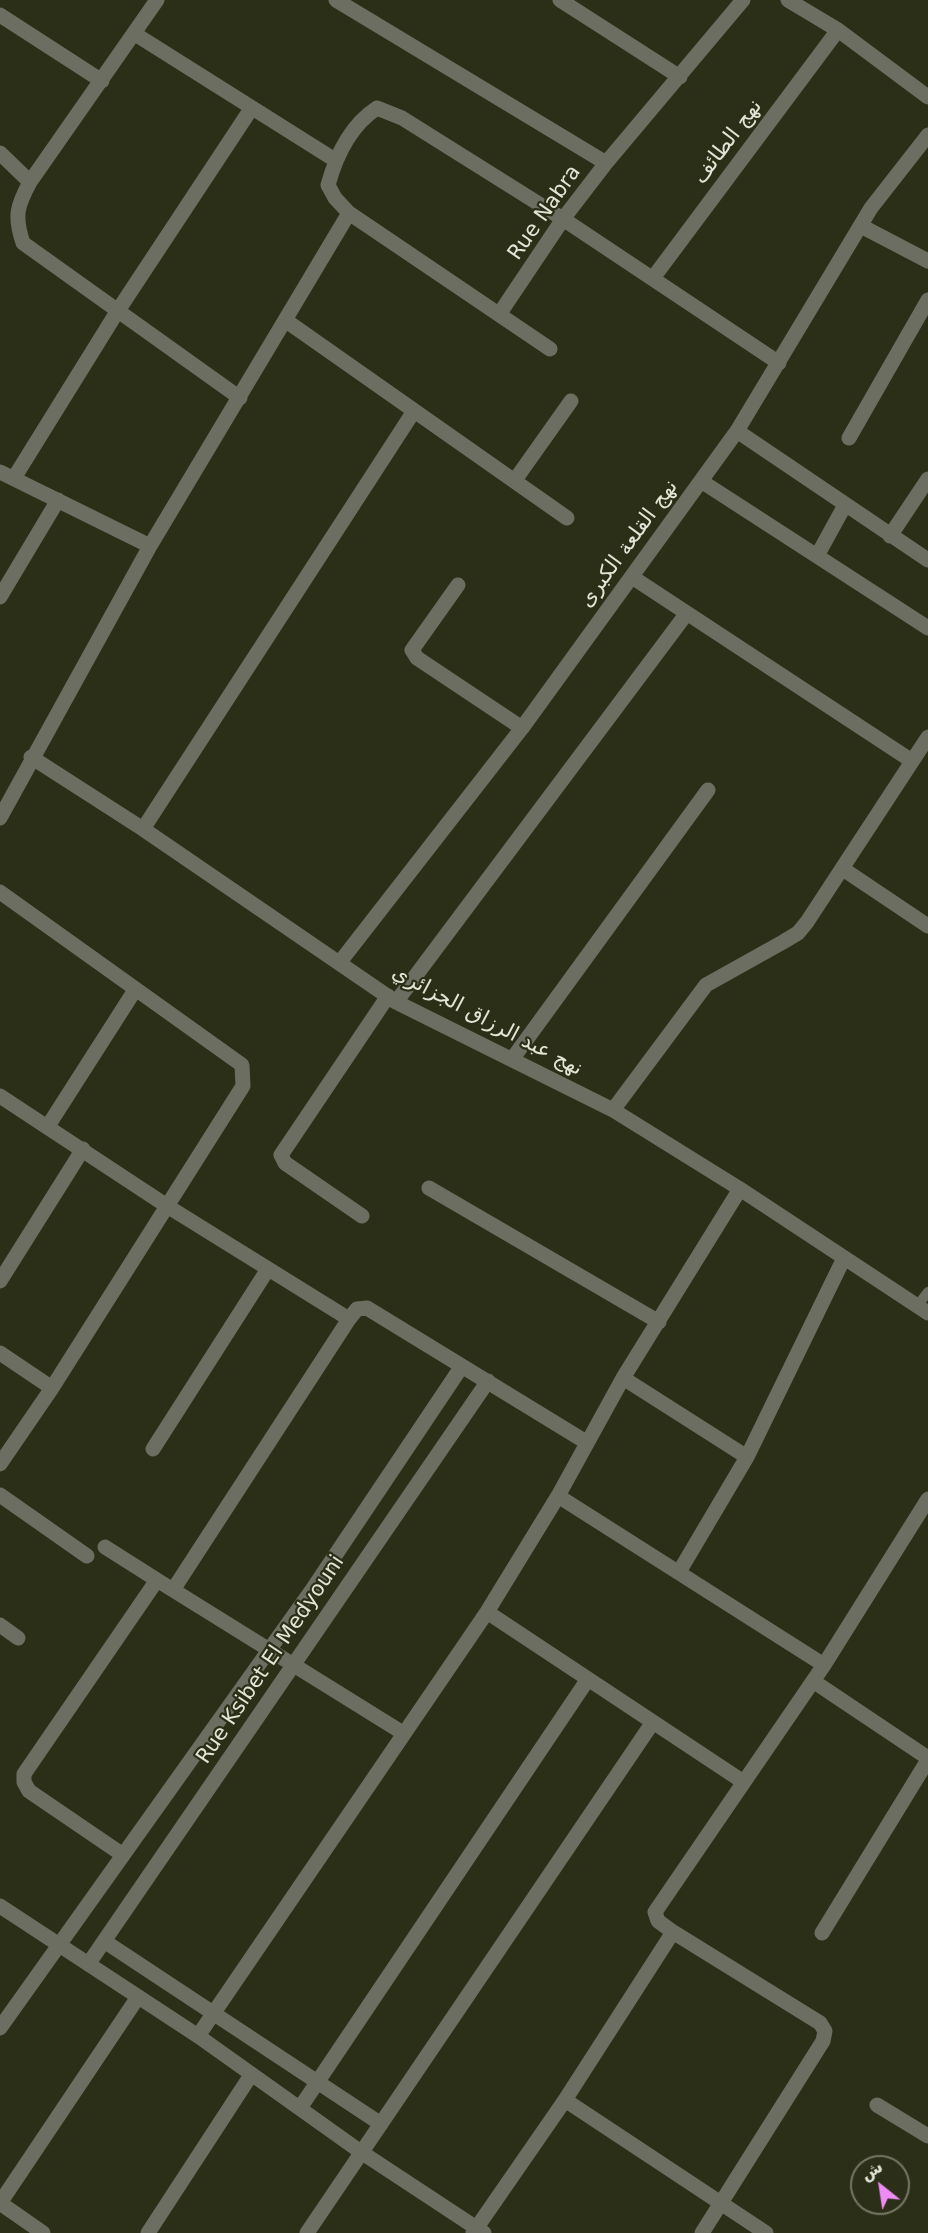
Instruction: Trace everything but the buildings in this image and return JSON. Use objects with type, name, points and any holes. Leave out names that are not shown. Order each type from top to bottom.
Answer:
[{"type":"street","points":[[158,0],[30,182],[16,209],[18,229],[23,243],[240,398]]},
{"type":"street","points":[[336,0],[606,163]]},
{"type":"street","points":[[560,0],[680,77]]},
{"type":"street","name":"Rue Nabra","points":[[500,313],[563,219],[606,163],[743,0]]},
{"type":"street","points":[[788,0],[837,30],[928,97]]},
{"type":"street","points":[[0,15],[102,81]]},
{"type":"street","name":"نهج الطائف","points":[[653,278],[837,30]]},
{"type":"street","points":[[135,34],[334,160]]},
{"type":"street","points":[[550,349],[349,213],[328,185],[334,160],[364,117],[376,108],[387,110],[563,219],[779,363]]},
{"type":"street","points":[[150,546],[7,475],[251,109]]},
{"type":"street","name":"نهج القلعة الكبرى","points":[[340,962],[522,728],[737,431],[871,208],[928,135]]},
{"type":"street","points":[[0,153],[30,182]]},
{"type":"street","points":[[0,818],[31,757],[150,546],[349,213]]},
{"type":"street","points":[[861,226],[928,261]]},
{"type":"street","points":[[849,438],[928,300]]},
{"type":"street","points":[[285,320],[567,518]]},
{"type":"street","points":[[515,480],[571,400]]},
{"type":"street","points":[[143,829],[414,411]]},
{"type":"street","points":[[737,431],[928,560]]},
{"type":"street","points":[[890,536],[928,479]]},
{"type":"street","points":[[701,481],[928,628]]},
{"type":"street","points":[[2,591],[58,500]]},
{"type":"street","points":[[817,556],[845,505]]},
{"type":"street","points":[[632,577],[912,761]]},
{"type":"street","points":[[458,585],[412,650],[417,658],[522,728]]},
{"type":"street","points":[[362,1216],[285,1163],[281,1155],[392,999],[687,613]]},
{"type":"street","points":[[613,1110],[706,985],[798,933],[843,869],[928,737]]},
{"type":"street","name":"نهج عبد الرزاق الجزائري","points":[[31,757],[143,829],[392,999],[613,1110],[740,1189],[923,1309]]},
{"type":"street","points":[[513,1058],[708,790]]},
{"type":"street","points":[[843,869],[928,926]]},
{"type":"street","points":[[0,892],[242,1065],[244,1074],[243,1086],[52,1388],[0,1464]]},
{"type":"street","points":[[48,1126],[135,990]]},
{"type":"street","points":[[0,1096],[167,1206],[349,1319]]},
{"type":"street","points":[[0,1281],[83,1149]]},
{"type":"street","points":[[429,1188],[659,1322]]},
{"type":"street","points":[[198,2036],[487,1612],[558,1496],[623,1378],[740,1189]]},
{"type":"street","points":[[679,1572],[747,1457],[844,1258]]},
{"type":"street","points":[[153,1449],[268,1269]]},
{"type":"street","points":[[173,1590],[357,1309],[367,1308],[586,1442]]},
{"type":"street","points":[[0,1353],[52,1388]]},
{"type":"street","name":"Rue Ksibet El Medyouni","points":[[0,2028],[314,1587],[462,1366]]},
{"type":"street","points":[[623,1378],[747,1457]]},
{"type":"street","name":"Rue Ksibet El Medyouni","points":[[89,1963],[489,1381]]},
{"type":"street","points":[[0,1494],[87,1556]]},
{"type":"street","points":[[558,1496],[824,1665]]},
{"type":"street","points":[[702,2233],[823,2041],[825,2031],[820,2023],[658,1922],[655,1912],[742,1781],[824,1665],[928,1499]]},
{"type":"street","points":[[105,1547],[403,1733]]},
{"type":"street","points":[[123,1856],[29,1791],[24,1782],[24,1774],[157,1580]]},
{"type":"street","points":[[487,1612],[742,1781]]},
{"type":"street","points":[[0,1625],[18,1638]]},
{"type":"street","points":[[300,2108],[588,1679]]},
{"type":"street","points":[[813,1681],[928,1759],[822,1933]]},
{"type":"street","points":[[307,2233],[653,1722]]},
{"type":"street","points":[[0,1906],[198,2036],[477,2231],[673,1932]]},
{"type":"street","points":[[104,1941],[215,2012],[381,2124]]},
{"type":"street","points":[[42,2233],[0,2203],[138,1997]]},
{"type":"street","points":[[148,2233],[251,2075]]},
{"type":"street","points":[[565,2100],[766,2233]]},
{"type":"street","points":[[877,2105],[928,2136]]},
{"type":"lane","points":[[923,1309],[928,1292]]}]
